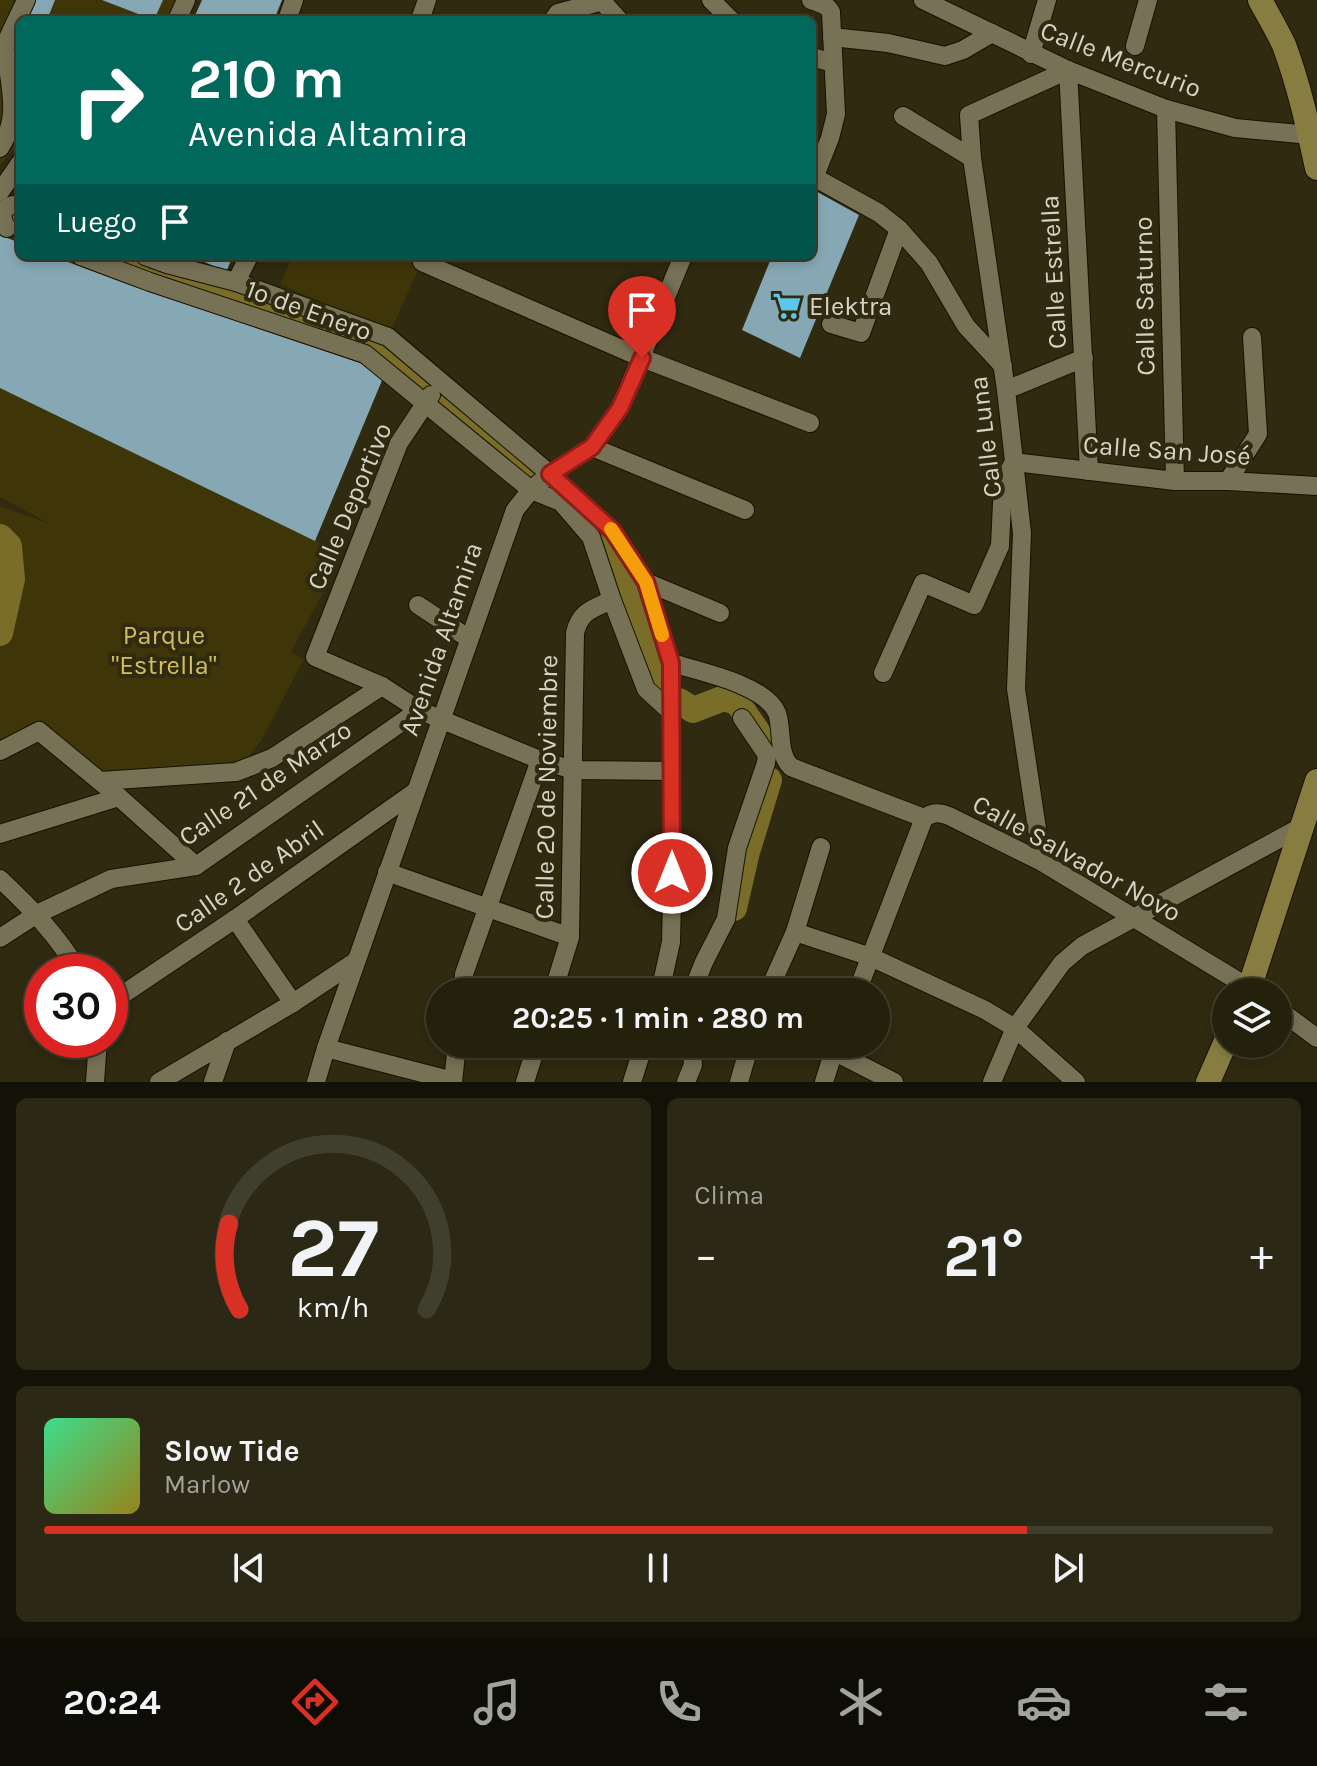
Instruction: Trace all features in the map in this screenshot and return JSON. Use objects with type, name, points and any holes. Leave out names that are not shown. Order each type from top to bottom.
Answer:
[{"type":"main road","points":[[1260,0],[1282,42],[1295,80],[1317,167]]},
{"type":"main road","points":[[1255,978],[1317,781]]},
{"type":"main road","points":[[1208,1082],[1219,1058]]},
{"type":"street","points":[[711,0],[727,16]]},
{"type":"street","points":[[811,0],[829,7],[831,12],[836,114],[830,138],[816,170]]},
{"type":"street","name":"Calle Mercurio","points":[[923,0],[1031,54],[1166,109],[1235,128],[1310,135]]},
{"type":"street","points":[[1031,54],[1047,0]]},
{"type":"street","points":[[1135,46],[1148,0]]},
{"type":"street","points":[[556,16],[602,1],[615,16]]},
{"type":"street","points":[[0,148],[13,107],[5,47],[16,22]]},
{"type":"street","points":[[832,37],[888,43],[945,56],[963,50],[992,33]]},
{"type":"street","points":[[816,58],[833,63]]},
{"type":"street","name":"Calle Luna","points":[[1042,862],[1016,689],[1022,533],[1003,366],[972,158],[969,115],[1068,70]]},
{"type":"street","name":"Calle Estrella","points":[[1068,70],[1089,471]]},
{"type":"street","name":"Calle Saturno","points":[[1166,109],[1175,481]]},
{"type":"street","points":[[903,116],[972,158]]},
{"type":"street","points":[[9,228],[2,216],[16,176]]},
{"type":"street","points":[[816,179],[879,213],[899,229],[929,263],[966,326],[1003,366]]},
{"type":"street","points":[[831,324],[861,333],[899,229]]},
{"type":"street","name":"1o de Enero","points":[[92,260],[365,354],[434,392],[531,490],[561,502],[591,537],[646,689],[670,711]]},
{"type":"street","points":[[168,260],[388,337],[434,392],[550,474],[613,531],[646,582],[671,663],[671,942],[663,978]]},
{"type":"street","points":[[236,282],[247,260]]},
{"type":"street","name":"Avenida Altamira","points":[[316,1082],[515,510],[531,490],[550,474],[592,447],[620,408],[642,358],[676,260]]},
{"type":"street","points":[[422,262],[642,358],[810,423]]},
{"type":"street","points":[[1228,481],[1258,434],[1252,337]]},
{"type":"street","points":[[1006,390],[1084,358]]},
{"type":"street","name":"Calle Deportivo","points":[[382,686],[315,657],[399,443],[434,392]]},
{"type":"street","points":[[592,447],[745,510]]},
{"type":"street","points":[[883,673],[923,583],[974,605],[1000,546],[1003,481],[1014,462]]},
{"type":"street","name":"Calle San José","points":[[1014,462],[1175,481],[1317,486]]},
{"type":"street","points":[[646,582],[720,613]]},
{"type":"street","name":"Calle 20 de Noviembre","points":[[557,978],[570,937],[575,633],[578,621],[585,613],[612,600]]},
{"type":"street","points":[[418,605],[468,638]]},
{"type":"street","name":"Calle Salvador Novo","points":[[671,663],[751,688],[767,698],[776,713],[785,761],[791,767],[924,818],[932,813],[949,816],[1042,862],[1230,978]]},
{"type":"street","points":[[100,781],[236,772],[272,758],[382,686],[419,710],[540,760],[573,770],[672,771]]},
{"type":"street","name":"Calle 21 de Marzo","points":[[0,938],[37,914],[111,879],[196,866],[419,710]]},
{"type":"street","points":[[698,978],[726,919],[737,848],[766,763],[767,755],[742,718]]},
{"type":"street","points":[[0,751],[39,731],[196,866]]},
{"type":"street","points":[[464,978],[540,760]]},
{"type":"street","name":"Calle 2 de Abril","points":[[128,991],[416,791]]},
{"type":"street","points":[[0,834],[119,797]]},
{"type":"street","points":[[863,978],[924,818]]},
{"type":"street","points":[[992,1082],[1015,1028],[1062,963],[1082,946],[1301,827]]},
{"type":"street","points":[[774,978],[795,932],[821,847]]},
{"type":"street","points":[[387,872],[570,937]]},
{"type":"street","points":[[0,879],[37,914],[68,954]]},
{"type":"street","points":[[235,919],[293,1003]]},
{"type":"street","points":[[795,932],[871,957],[973,1004],[1015,1028],[1076,1082]]},
{"type":"street","points":[[159,1082],[293,1003],[356,961]]},
{"type":"street","points":[[1292,1019],[1317,1038]]},
{"type":"street","points":[[213,1082],[227,1041]]},
{"type":"street","points":[[326,1048],[453,1082],[456,1058]]},
{"type":"street","points":[[95,1082],[97,1058]]},
{"type":"street","points":[[525,1082],[533,1058]]},
{"type":"street","points":[[632,1082],[640,1058]]},
{"type":"street","points":[[686,1082],[693,1065],[692,1058]]},
{"type":"street","points":[[739,1082],[746,1058]]},
{"type":"street","points":[[824,1082],[831,1058]]},
{"type":"street","points":[[852,1058],[894,1082]]},
{"type":"green space","points":[[0,0],[177,0],[170,16],[16,16],[16,147],[0,165]]},
{"type":"green space","points":[[291,260],[422,260],[390,333],[280,284]]},
{"type":"green space","name":"Parque \"Estrella\"","points":[[0,388],[339,552],[333,574],[291,652],[304,659],[261,741],[249,756],[227,764],[100,781],[39,731],[0,751],[0,506],[50,524],[0,497]]},
{"type":"building","points":[[33,0],[55,0],[49,16],[27,16]]},
{"type":"building","points":[[102,0],[163,0],[156,16],[144,16]]},
{"type":"building","points":[[202,0],[282,0],[276,16],[195,16]]},
{"type":"building","name":"Elektra","points":[[816,191],[859,215],[800,358],[742,330],[770,260],[816,260]]},
{"type":"building","points":[[0,235],[16,241],[16,260],[63,260],[372,367],[383,378],[315,541],[0,388]]},
{"type":"building","points":[[200,260],[231,260],[226,272]]},
{"type":"waterway","points":[[0,211],[16,217]]},
{"type":"waterway","points":[[130,260],[379,341],[530,475],[553,489],[590,520],[635,598],[666,682]]},
{"type":"waterway","points":[[0,537],[9,546],[12,579],[0,633]]},
{"type":"waterway","points":[[679,701],[693,710],[724,698],[737,702],[761,737]]},
{"type":"waterway","points":[[734,908],[769,780]]},
{"type":"slow traffic","points":[[611,529],[646,582],[662,635]]},
{"type":"place","name":"Elektra","points":[[787,306]]},
{"type":"route","points":[[642,358],[620,408],[592,447],[550,474],[613,531],[646,582],[671,663],[672,873]]}]
